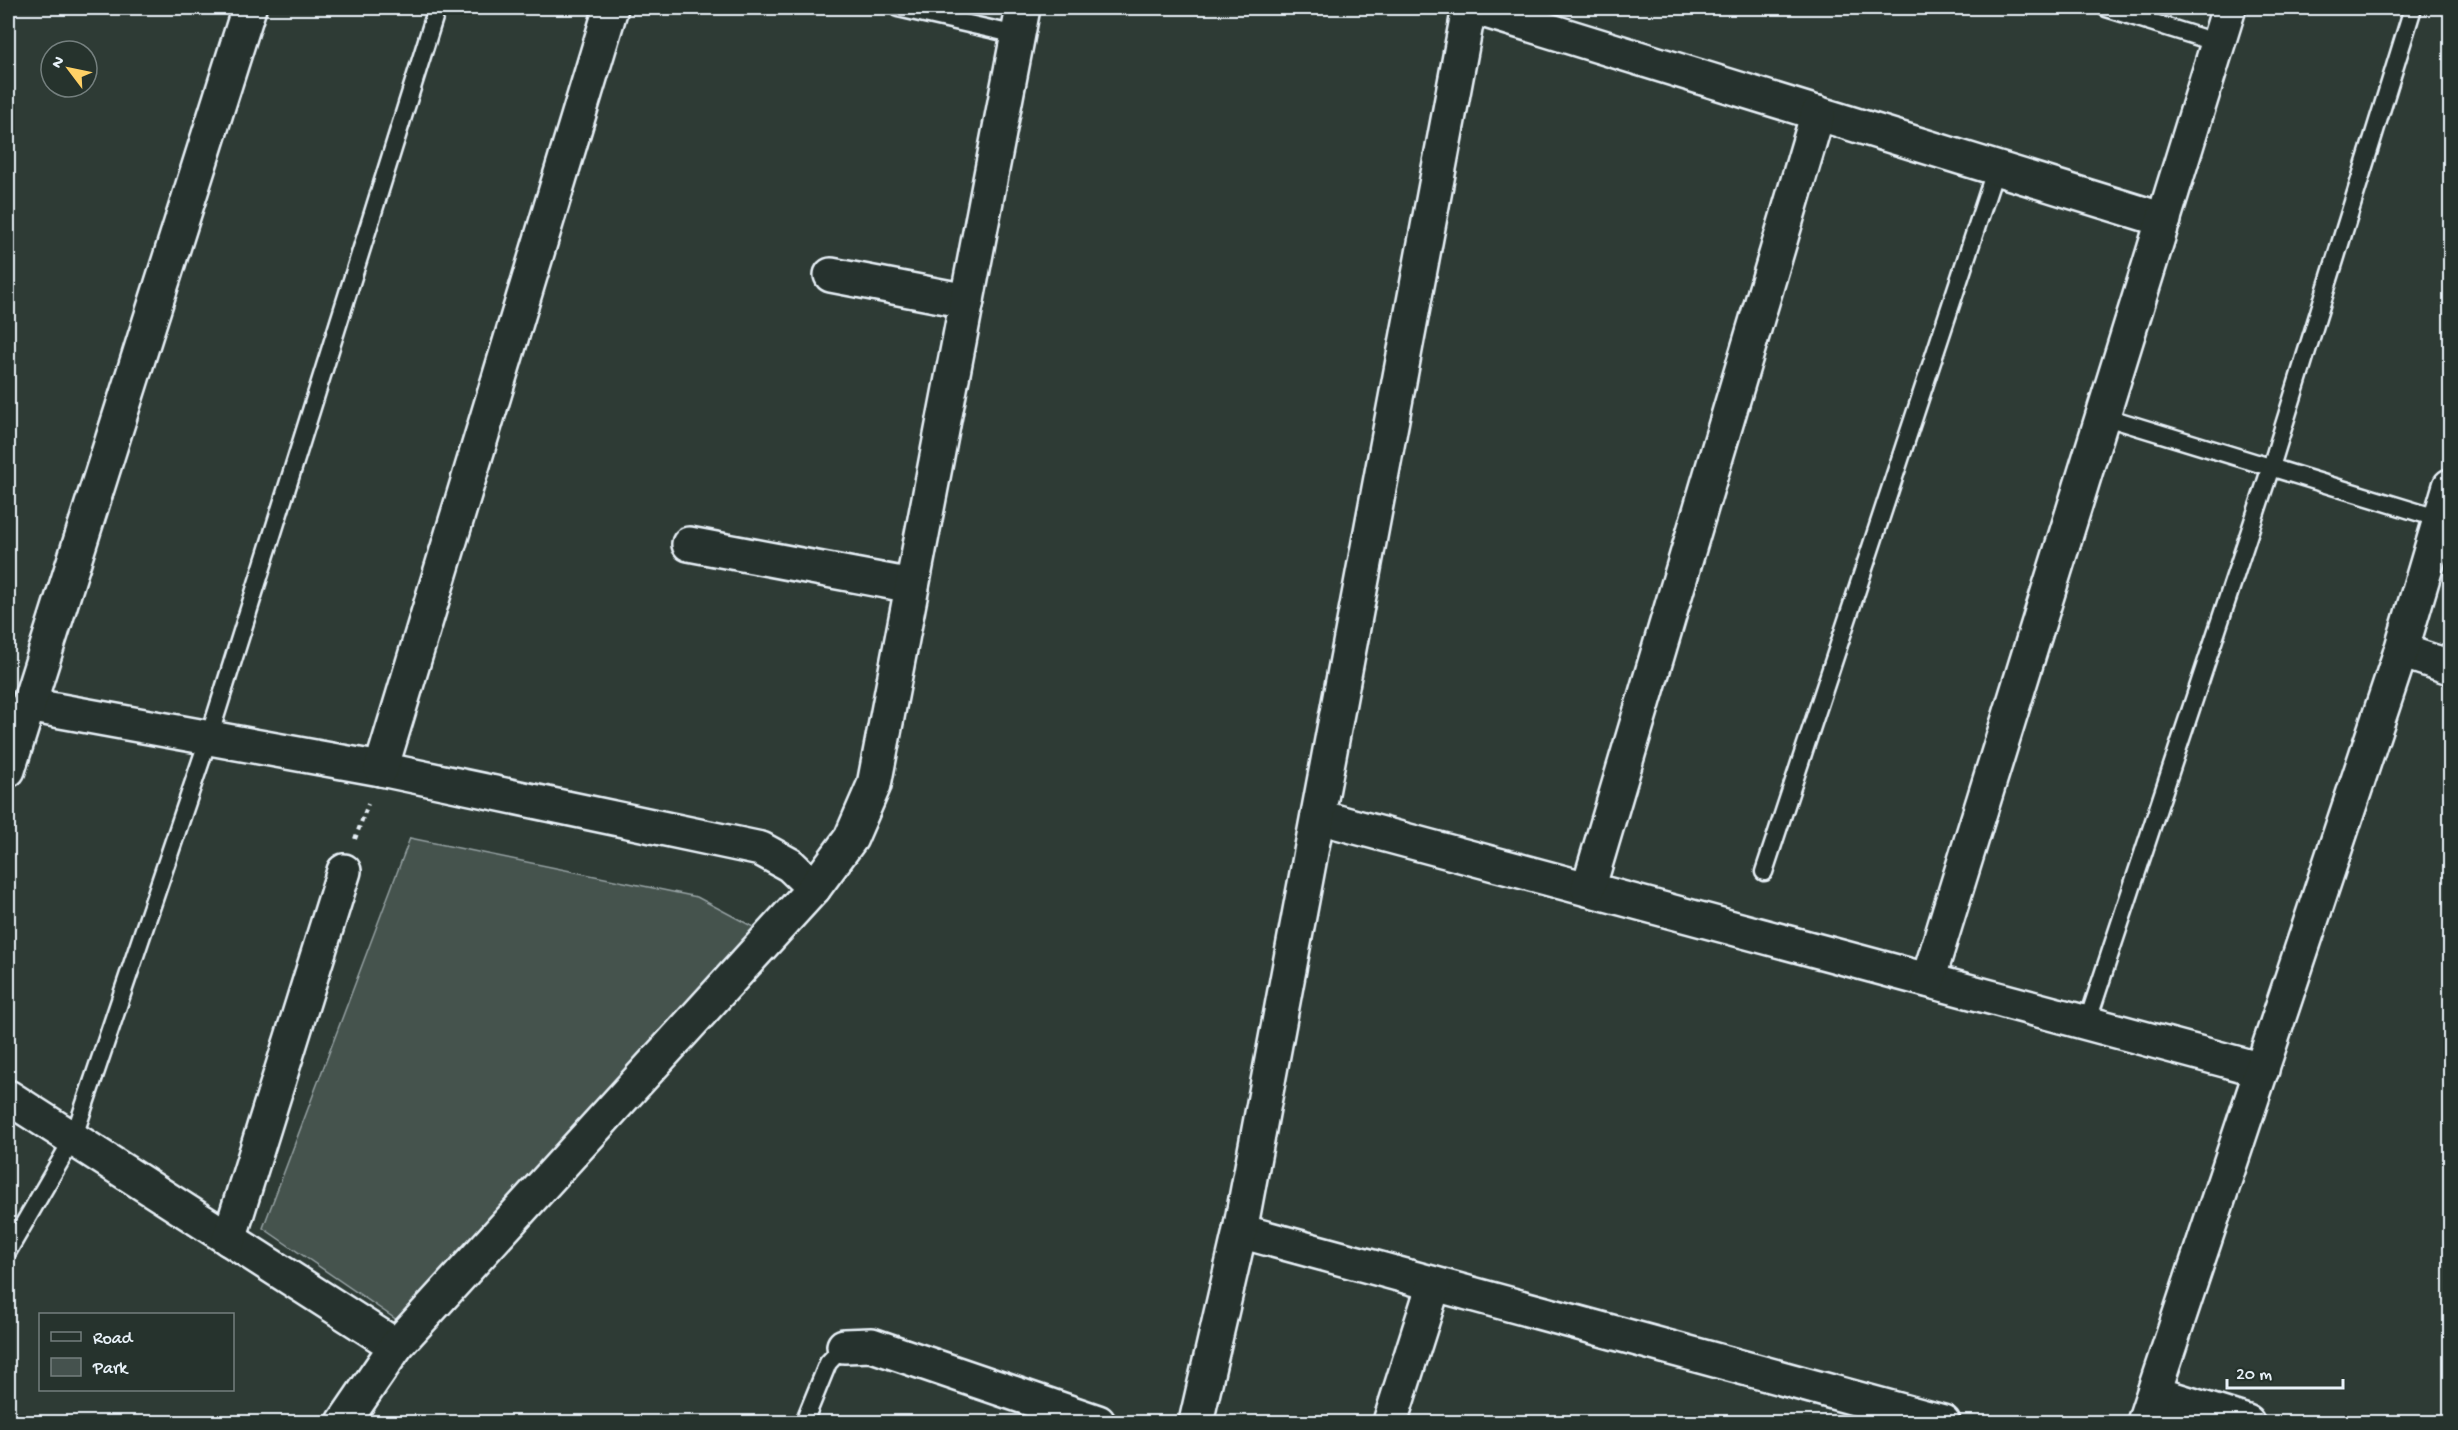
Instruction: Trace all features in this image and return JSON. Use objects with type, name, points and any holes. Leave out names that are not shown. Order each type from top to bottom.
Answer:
[{"type":"street","points":[[8,770],[249,8]]},
{"type":"street","points":[[381,769],[611,8]]},
{"type":"street","points":[[1196,1422],[1240,1231],[1470,8]]},
{"type":"street","points":[[1476,8],[2164,220]]},
{"type":"street","points":[[1928,980],[2229,8]]},
{"type":"street","points":[[345,1422],[396,1346],[814,888],[850,838],[874,785],[1020,21]]},
{"type":"street","points":[[1588,890],[1818,113]]},
{"type":"street","points":[[831,275],[967,301]]},
{"type":"street","points":[[2247,1422],[2149,1408],[2401,651],[2451,486]]},
{"type":"street","points":[[689,544],[912,586]]},
{"type":"street","points":[[2401,651],[2451,667]]},
{"type":"street","points":[[28,705],[381,769],[761,849],[790,865],[814,888]]},
{"type":"street","points":[[1319,817],[2262,1070]]},
{"type":"street","points":[[229,1239],[344,871]]},
{"type":"street","points":[[8,1097],[396,1346]]},
{"type":"street","points":[[1240,1231],[1943,1422]]},
{"type":"street","points":[[1390,1422],[1434,1284]]},
{"type":"street","points":[[844,1346],[872,1345],[1098,1422]]},
{"type":"lane","points":[[8,1251],[73,1139],[209,737],[436,8]]},
{"type":"lane","points":[[898,8],[1020,21]]},
{"type":"lane","points":[[2106,8],[2218,43]]},
{"type":"lane","points":[[2087,1023],[2271,467],[2413,8]]},
{"type":"lane","points":[[1764,872],[1996,168]]},
{"type":"lane","points":[[2103,416],[2440,519]]},
{"type":"lane","points":[[804,1422],[828,1363],[844,1346]]},
{"type":"path","points":[[344,871],[381,769]]},
{"type":"green space","points":[[410,838],[697,897],[757,929],[400,1322],[263,1228]]}]
